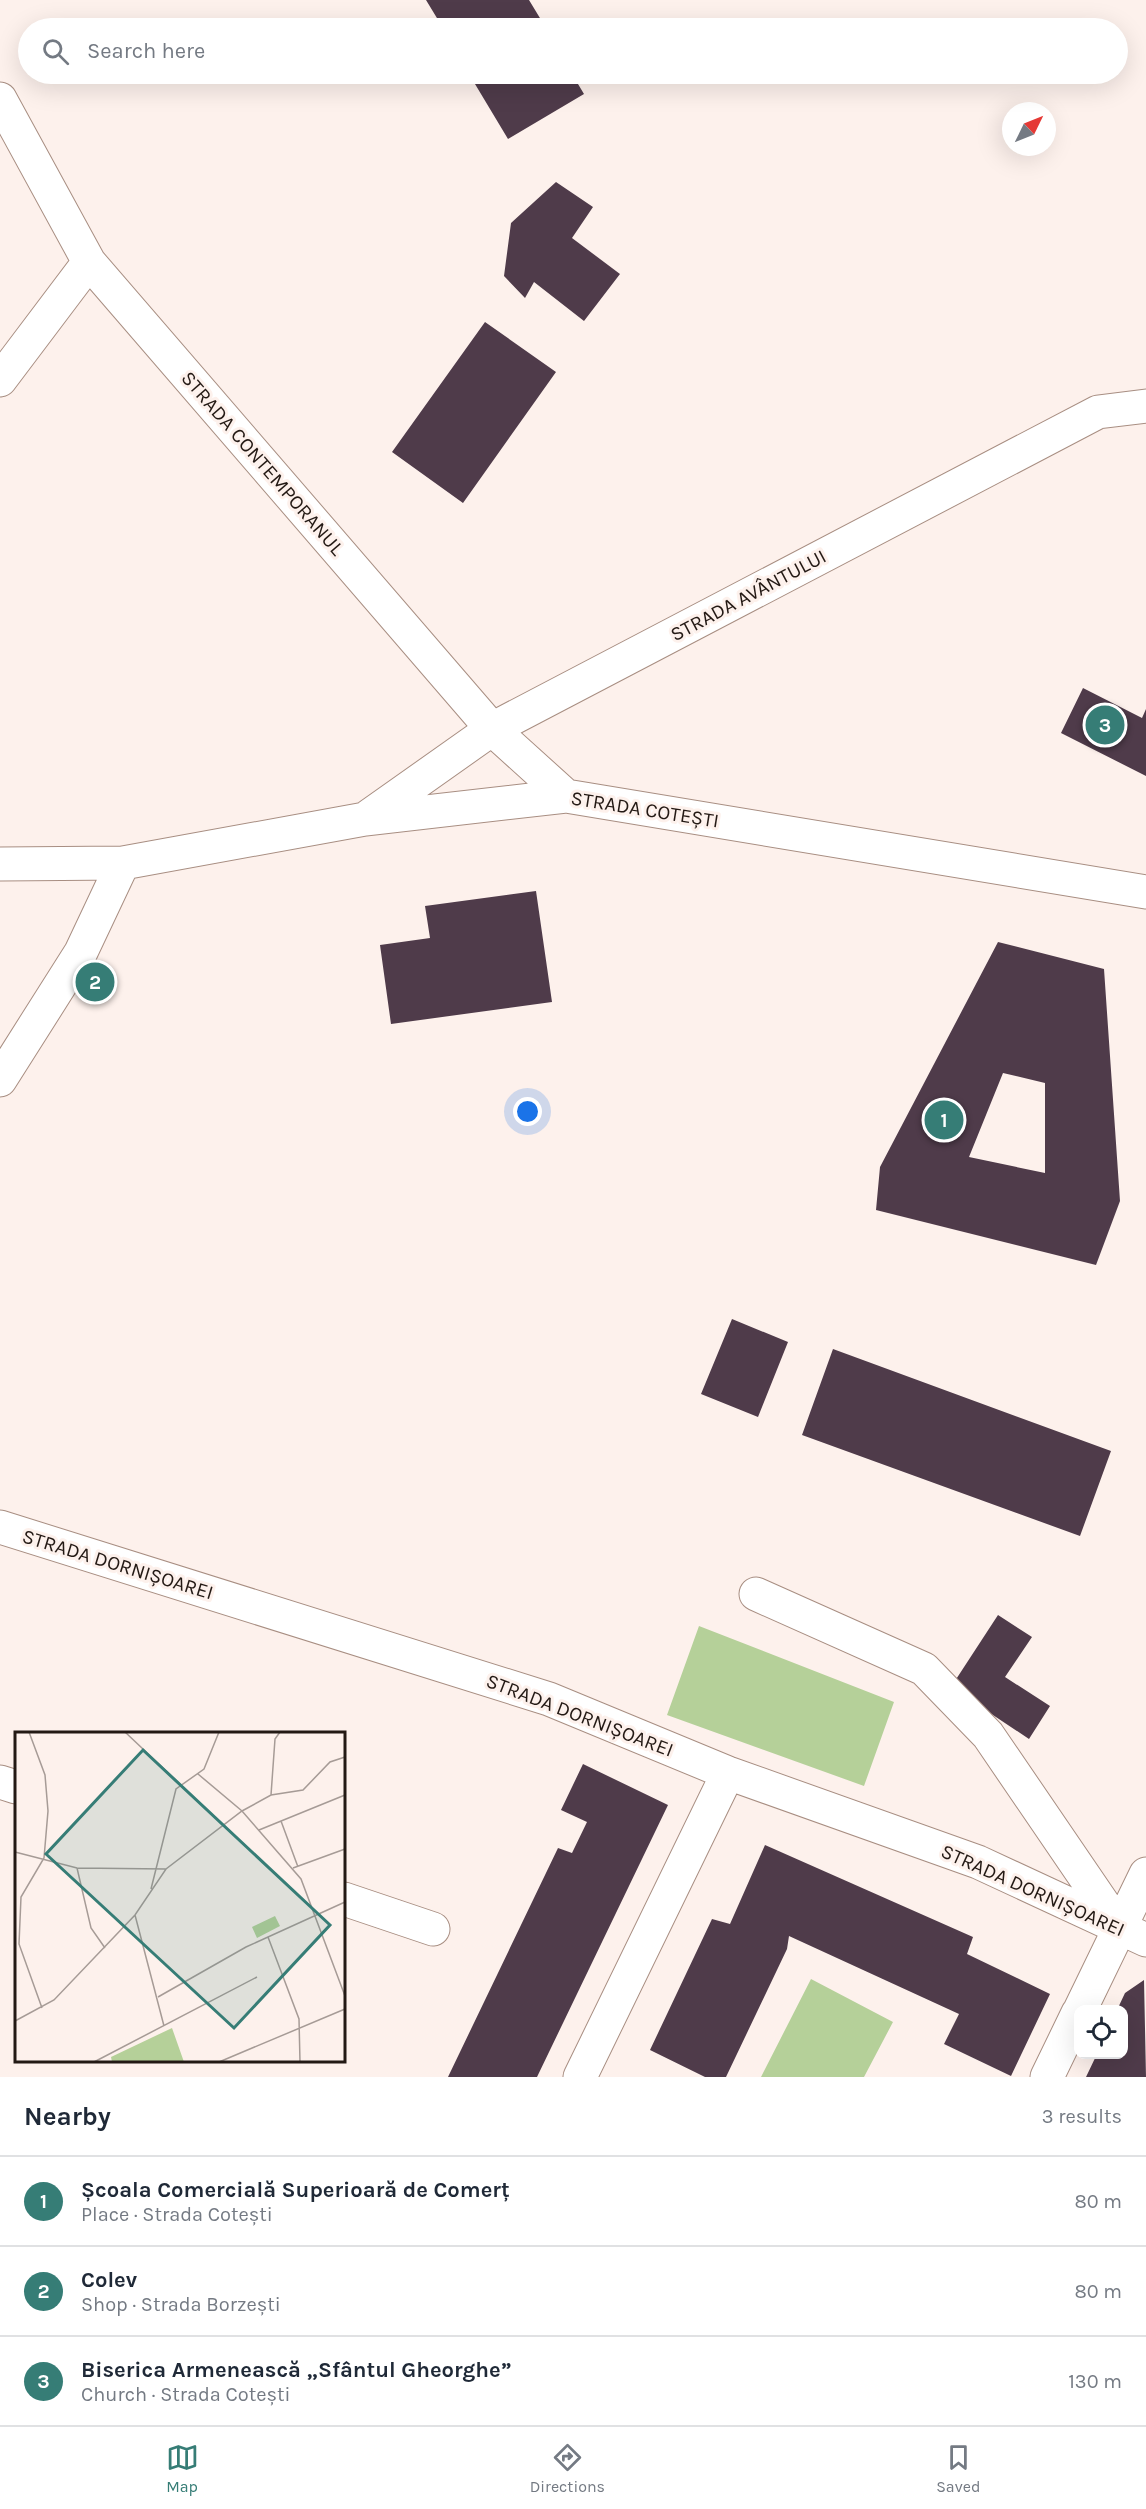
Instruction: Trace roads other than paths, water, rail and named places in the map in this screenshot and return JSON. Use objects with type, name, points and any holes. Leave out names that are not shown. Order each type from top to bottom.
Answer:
[{"type":"street","name":"STRADA CONTEMPORANUL","points":[[0,99],[89,262],[492,729],[566,796]]},
{"type":"street","points":[[0,380],[89,262]]},
{"type":"street","name":"STRADA AVÂNTULUI","points":[[365,819],[492,729],[1098,412],[1146,406]]},
{"type":"street","name":"STRADA COTEȘTI","points":[[0,864],[123,863],[365,819],[566,796],[1146,892]]},
{"type":"street","points":[[0,1080],[81,952],[123,863]]},
{"type":"street","name":"STRADA DORNIȘOAREI","points":[[0,1527],[549,1699],[728,1773],[978,1862],[1133,1934]]},
{"type":"street","points":[[756,1594],[924,1670],[988,1735],[1133,1934]]},
{"type":"street","points":[[580,2077],[728,1773]]},
{"type":"street","points":[[0,1782],[15,1787]]},
{"type":"street","points":[[1083,2005],[1133,1934],[1146,1874]]},
{"type":"street","points":[[345,1899],[433,1929]]},
{"type":"street","points":[[1047,2077],[1074,2021]]},
{"type":"place","name":"Biserica Armenească „Sfântul Gheorghe”","points":[[1105,725]]},
{"type":"place","name":"Colev","points":[[95,982]]},
{"type":"place","name":"Școala Comercială Superioară de Comerț","points":[[944,1120]]}]
